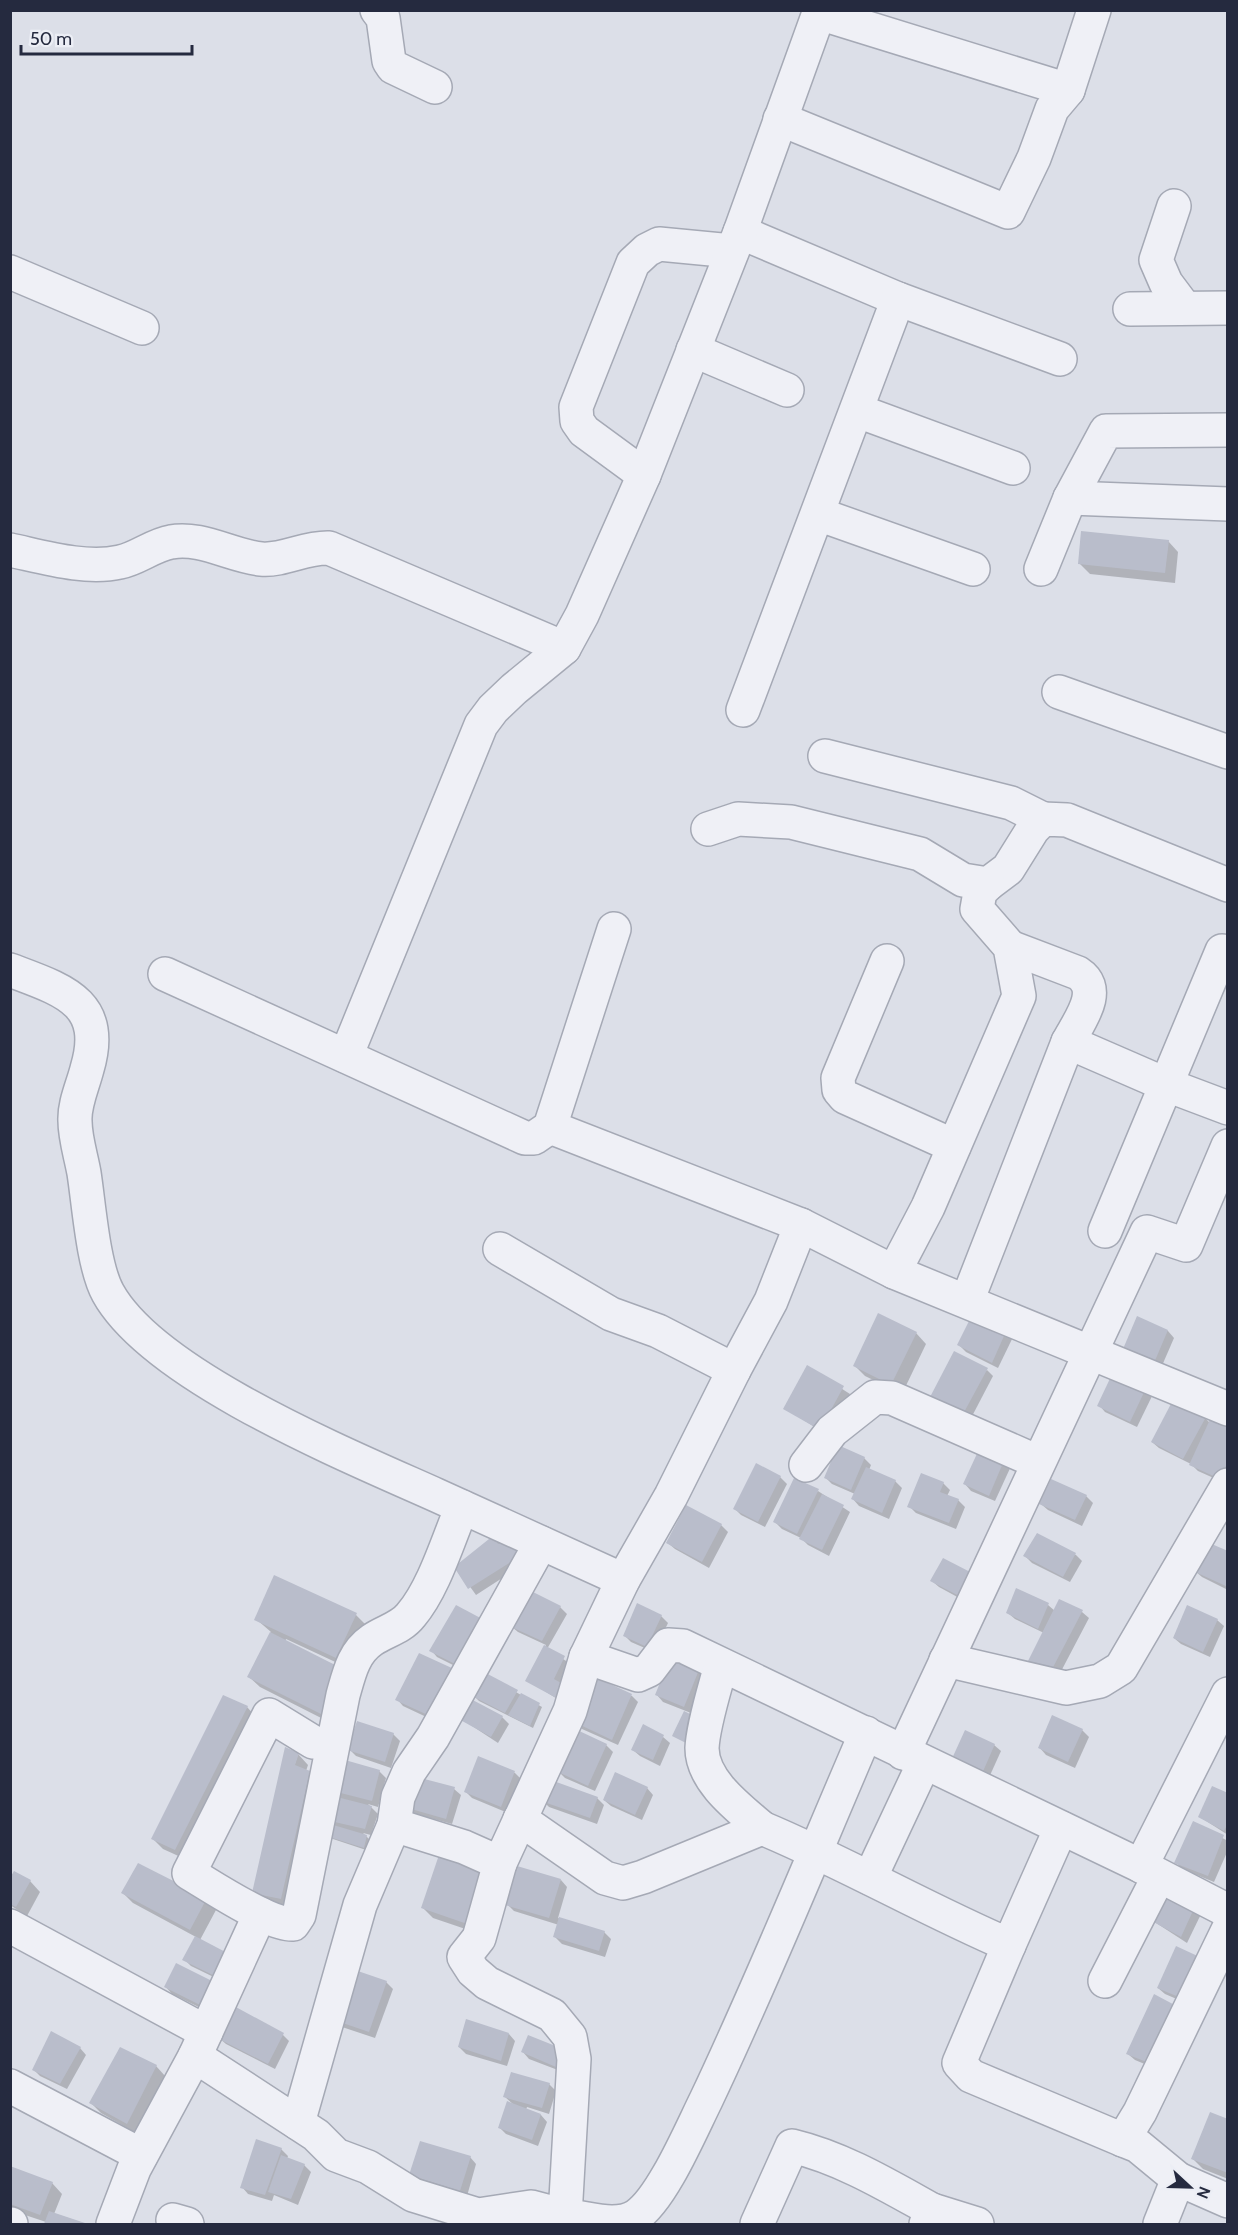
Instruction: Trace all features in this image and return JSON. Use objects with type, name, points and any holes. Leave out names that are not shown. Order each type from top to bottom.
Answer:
[{"type":"street","points":[[377,10],[383,18],[389,62],[393,67],[435,87]]},
{"type":"street","points":[[780,119],[1008,212],[1034,158],[1052,109],[1068,90],[1094,10]]},
{"type":"street","points":[[346,1056],[481,725],[493,709],[514,689],[564,648],[582,615],[644,475],[736,242],[820,12],[1068,90]]},
{"type":"street","points":[[1174,206],[1156,260],[1166,283],[1184,307]]},
{"type":"street","points":[[644,475],[584,431],[577,421],[576,407],[633,262],[647,250],[659,244],[736,242],[1060,359]]},
{"type":"street","points":[[10,272],[142,328]]},
{"type":"street","points":[[743,710],[858,411],[898,299]]},
{"type":"street","points":[[1130,309],[1227,308]]},
{"type":"street","points":[[693,350],[787,390]]},
{"type":"street","points":[[858,411],[1013,468]]},
{"type":"street","points":[[1041,569],[1070,498],[1106,431],[1227,430]]},
{"type":"street","points":[[1070,498],[1227,504]]},
{"type":"street","points":[[818,514],[973,569]]},
{"type":"street","points":[[10,550],[87,563],[119,563],[170,542],[190,542],[260,559],[272,559],[316,547],[328,548],[564,648]]},
{"type":"street","points":[[1059,692],[1227,752]]},
{"type":"street","points":[[825,756],[1011,803],[1043,819],[1066,820],[1227,885]]},
{"type":"street","points":[[708,829],[738,819],[791,822],[920,854],[963,880],[988,884]]},
{"type":"street","points":[[967,1301],[1068,1041],[1088,1003],[1090,987],[1086,979],[1078,973],[1010,947],[977,909],[980,892],[1008,869],[1032,829],[1043,819]]},
{"type":"street","points":[[165,974],[525,1138],[534,1138],[550,1127],[614,929]]},
{"type":"street","points":[[894,1272],[928,1207],[1019,996],[1010,947]]},
{"type":"street","points":[[1105,1231],[1222,951]]},
{"type":"street","points":[[887,961],[838,1078],[839,1090],[845,1097],[954,1146]]},
{"type":"street","points":[[10,970],[51,985],[74,1001],[89,1016],[93,1030],[93,1048],[74,1120],[106,1290],[117,1307],[142,1336],[212,1384],[319,1443],[623,1580]]},
{"type":"street","points":[[1068,1041],[1167,1085],[1227,1108]]},
{"type":"street","points":[[550,1127],[801,1225],[894,1272],[1227,1409]]},
{"type":"street","points":[[870,1878],[914,1758],[946,1660],[1147,1232],[1186,1245],[1227,1146]]},
{"type":"street","points":[[564,2220],[574,2059],[570,2037],[552,2014],[487,1983],[473,1971],[464,1957],[478,1938],[500,1863],[570,1711],[586,1657],[623,1580],[671,1496],[771,1301],[801,1225]]},
{"type":"street","points":[[500,1249],[611,1314],[658,1331],[734,1370]]},
{"type":"street","points":[[806,1465],[832,1431],[875,1397],[892,1398],[1038,1462]]},
{"type":"street","points":[[946,1660],[1066,1688],[1100,1682],[1121,1668],[1227,1485]]},
{"type":"street","points":[[313,1742],[269,1715],[189,1873],[260,1914],[288,1924],[296,1921],[343,1695],[352,1665],[360,1651],[372,1640],[410,1617],[422,1599],[462,1507]]},
{"type":"street","points":[[298,2123],[360,1905],[394,1825],[398,1797],[409,1772],[433,1737],[541,1543]]},
{"type":"street","points":[[586,1657],[638,1675],[649,1670],[668,1645],[675,1644],[866,1733],[1150,1871],[1227,1911]]},
{"type":"street","points":[[721,1665],[702,1748],[709,1774],[736,1805],[762,1828],[870,1878],[951,1920],[1008,1945]]},
{"type":"street","points":[[1105,1981],[1227,1694]]},
{"type":"street","points":[[10,1926],[201,2044],[316,2135],[336,2155],[368,2167],[412,2195],[478,2215],[531,2207],[564,2220],[585,2217],[612,2223],[634,2218],[650,2204],[688,2137],[754,1999],[866,1733]]},
{"type":"street","points":[[520,1819],[605,1878],[623,1883],[762,1828]]},
{"type":"street","points":[[394,1825],[464,1847],[500,1863]]},
{"type":"street","points":[[1061,1828],[1008,1945],[959,2062],[963,2071],[1138,2146],[1178,2179],[1227,2201]]},
{"type":"street","points":[[113,2224],[141,2155],[201,2044],[260,1914]]},
{"type":"street","points":[[1123,2140],[1140,2112],[1227,1930]]},
{"type":"street","points":[[10,2086],[141,2155]]},
{"type":"street","points":[[757,2224],[792,2146],[814,2151],[869,2175],[929,2217],[977,2224]]},
{"type":"street","points":[[1160,2224],[1178,2179]]},
{"type":"building","points":[[1081,531],[1169,540],[1165,573],[1078,564]]},
{"type":"building","points":[[974,1311],[1008,1327],[992,1363],[957,1345]]},
{"type":"building","points":[[878,1313],[917,1332],[891,1385],[853,1366]]},
{"type":"building","points":[[1137,1316],[1168,1330],[1154,1363],[1123,1349]]},
{"type":"building","points":[[954,1351],[988,1368],[962,1416],[929,1399]]},
{"type":"building","points":[[807,1365],[844,1386],[820,1430],[783,1409]]},
{"type":"building","points":[[1115,1368],[1148,1384],[1130,1422],[1097,1406]]},
{"type":"building","points":[[1173,1400],[1206,1417],[1183,1459],[1151,1442]]},
{"type":"building","points":[[1213,1413],[1228,1419],[1228,1462],[1220,1479],[1189,1465]]},
{"type":"building","points":[[838,1445],[865,1457],[851,1490],[824,1478]]},
{"type":"building","points":[[981,1445],[1006,1456],[989,1496],[963,1484]]},
{"type":"building","points":[[756,1463],[781,1476],[758,1522],[733,1509]]},
{"type":"building","points":[[866,1467],[896,1480],[882,1513],[851,1499]]},
{"type":"building","points":[[921,1473],[944,1482],[940,1492],[959,1499],[949,1523],[907,1507]]},
{"type":"building","points":[[794,1478],[819,1489],[797,1534],[773,1522]]},
{"type":"building","points":[[1051,1479],[1087,1495],[1075,1520],[1039,1504]]},
{"type":"building","points":[[822,1494],[844,1505],[822,1550],[799,1539]]},
{"type":"building","points":[[686,1505],[722,1524],[702,1562],[666,1543]]},
{"type":"building","points":[[1037,1533],[1076,1553],[1063,1577],[1023,1556]]},
{"type":"building","points":[[494,1535],[498,1544],[508,1539],[525,1553],[468,1589],[454,1567]]},
{"type":"building","points":[[1207,1542],[1228,1551],[1228,1587],[1193,1571]]},
{"type":"building","points":[[943,1558],[978,1576],[965,1599],[930,1581]]},
{"type":"building","points":[[274,1575],[357,1613],[336,1658],[254,1620]]},
{"type":"building","points":[[1016,1588],[1049,1603],[1038,1629],[1006,1613]]},
{"type":"building","points":[[529,1590],[561,1606],[542,1641],[509,1626]]},
{"type":"building","points":[[1059,1599],[1083,1610],[1050,1673],[1026,1665]]},
{"type":"building","points":[[637,1603],[662,1615],[647,1647],[623,1636]]},
{"type":"building","points":[[456,1605],[488,1622],[463,1668],[429,1651]]},
{"type":"building","points":[[1187,1605],[1218,1619],[1203,1652],[1173,1638]]},
{"type":"building","points":[[270,1632],[343,1669],[321,1714],[247,1677]]},
{"type":"building","points":[[544,1645],[565,1656],[554,1679],[568,1687],[560,1700],[525,1681]]},
{"type":"building","points":[[419,1653],[454,1669],[430,1716],[395,1700]]},
{"type":"building","points":[[672,1653],[701,1665],[684,1707],[655,1695]]},
{"type":"building","points":[[482,1671],[518,1690],[505,1713],[470,1695]]},
{"type":"building","points":[[595,1677],[632,1694],[612,1740],[574,1722]]},
{"type":"building","points":[[521,1693],[540,1703],[530,1726],[508,1715]]},
{"type":"building","points":[[223,1695],[248,1706],[175,1850],[151,1839]]},
{"type":"building","points":[[467,1697],[503,1716],[491,1737],[455,1717]]},
{"type":"building","points":[[684,1711],[702,1720],[690,1745],[672,1736]]},
{"type":"building","points":[[1052,1715],[1083,1729],[1068,1762],[1038,1748]]},
{"type":"building","points":[[357,1721],[394,1733],[385,1762],[347,1750]]},
{"type":"building","points":[[643,1724],[664,1735],[653,1760],[631,1750]]},
{"type":"building","points":[[575,1729],[607,1744],[588,1786],[556,1771]]},
{"type":"building","points":[[965,1730],[995,1744],[981,1776],[950,1763]]},
{"type":"building","points":[[285,1747],[299,1753],[295,1765],[310,1771],[281,1899],[252,1893]]},
{"type":"building","points":[[478,1756],[515,1771],[501,1807],[464,1792]]},
{"type":"building","points":[[338,1758],[380,1770],[372,1801],[329,1790]]},
{"type":"building","points":[[615,1772],[648,1787],[635,1815],[603,1800]]},
{"type":"building","points":[[413,1776],[455,1787],[446,1819],[404,1807]]},
{"type":"building","points":[[548,1779],[598,1797],[590,1818],[541,1801]]},
{"type":"building","points":[[1212,1786],[1228,1793],[1228,1823],[1224,1831],[1198,1817]]},
{"type":"building","points":[[333,1796],[372,1806],[365,1829],[326,1820]]},
{"type":"building","points":[[1193,1821],[1224,1835],[1208,1876],[1174,1863]]},
{"type":"building","points":[[330,1824],[367,1835],[364,1848],[326,1836]]},
{"type":"building","points":[[441,1849],[492,1867],[476,1927],[421,1908]]},
{"type":"building","points":[[138,1863],[207,1898],[190,1930],[121,1893]]},
{"type":"building","points":[[517,1866],[561,1879],[549,1918],[505,1905]]},
{"type":"building","points":[[14,1871],[31,1880],[16,1907],[10,1904],[10,1878]]},
{"type":"building","points":[[1165,1885],[1197,1902],[1181,1937],[1148,1919]]},
{"type":"building","points":[[559,1917],[605,1931],[599,1951],[553,1937]]},
{"type":"building","points":[[195,1936],[233,1956],[221,1979],[182,1960]]},
{"type":"building","points":[[1176,1946],[1204,1959],[1186,2000],[1157,1988]]},
{"type":"building","points":[[176,1963],[216,1983],[204,2007],[164,1987]]},
{"type":"building","points":[[352,1969],[387,1981],[369,2032],[334,2020]]},
{"type":"building","points":[[1154,1994],[1184,2010],[1157,2066],[1126,2054]]},
{"type":"building","points":[[234,2006],[284,2033],[268,2064],[217,2038]]},
{"type":"building","points":[[466,2019],[509,2033],[501,2061],[458,2047]]},
{"type":"building","points":[[51,2031],[81,2047],[60,2084],[32,2070]]},
{"type":"building","points":[[528,2035],[563,2049],[556,2067],[521,2052]]},
{"type":"building","points":[[120,2047],[157,2065],[127,2124],[89,2103]]},
{"type":"building","points":[[511,2072],[550,2083],[542,2108],[503,2097]]},
{"type":"building","points":[[507,2101],[541,2114],[532,2140],[498,2128]]},
{"type":"building","points":[[1210,2112],[1228,2119],[1228,2173],[1191,2159]]},
{"type":"building","points":[[256,2139],[282,2148],[265,2195],[240,2188]]},
{"type":"building","points":[[420,2141],[471,2156],[460,2191],[409,2175]]},
{"type":"building","points":[[281,2155],[305,2164],[291,2199],[268,2192]]},
{"type":"building","points":[[10,2166],[53,2182],[40,2215],[10,2204]]},
{"type":"building","points":[[49,2211],[88,2224],[44,2224]]}]
